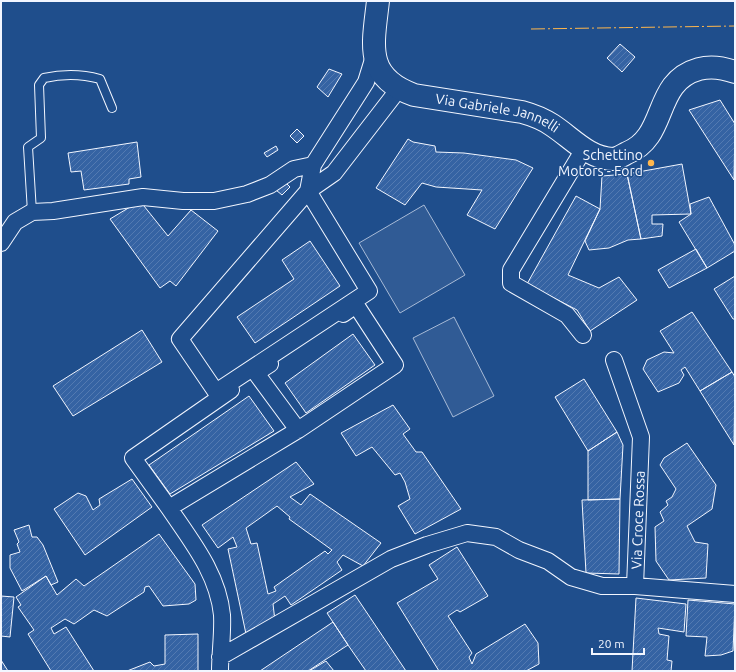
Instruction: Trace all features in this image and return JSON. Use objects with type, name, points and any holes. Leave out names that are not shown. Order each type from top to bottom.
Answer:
[{"type":"main road","name":"Via Gabriele Jannelli","points":[[378,1],[374,37],[378,67],[385,80],[398,90],[414,95],[522,112],[538,117],[552,125],[584,149],[597,156],[614,159],[632,151],[646,139],[655,125],[668,92],[679,78],[690,72],[705,67],[727,69],[735,72]]},
{"type":"street","points":[[375,53],[366,82],[313,165],[308,190],[369,291],[216,392],[180,339],[308,190],[334,173],[398,90]]},
{"type":"street","points":[[583,335],[567,314],[511,283],[511,270],[584,149]]},
{"type":"street","points":[[1,243],[15,222],[32,212],[53,211],[143,197],[183,202],[214,202],[247,194],[270,185],[294,170],[313,165]]},
{"type":"street","points":[[169,508],[298,430],[395,365],[356,305],[133,458],[202,556],[215,583],[222,616],[220,664]]},
{"type":"street","name":"Via Croce Rossa","points":[[614,360],[641,437],[635,586],[735,594]]},
{"type":"street","points":[[256,373],[298,430]]},
{"type":"street","points":[[220,664],[391,559],[427,545],[467,533],[496,537],[519,550],[548,561],[571,577],[602,586],[635,586]]},
{"type":"lane","points":[[32,212],[28,147],[41,138],[38,85],[44,78],[54,76],[88,76],[100,80],[112,108]]},
{"type":"shaded area","points":[[424,205],[465,275],[400,313],[359,243]]},
{"type":"shaded area","points":[[454,317],[494,396],[453,417],[413,338]]},
{"type":"building","points":[[620,44],[635,57],[622,72],[607,58]]},
{"type":"building","points":[[329,69],[342,74],[328,97],[317,87]]},
{"type":"building","points":[[720,100],[735,124],[734,180],[689,110]]},
{"type":"building","points":[[297,129],[304,136],[297,143],[290,136]]},
{"type":"building","points":[[408,139],[413,142],[435,146],[436,152],[464,153],[516,160],[533,168],[495,229],[467,215],[482,190],[436,187],[422,183],[405,205],[376,188]]},
{"type":"building","points":[[137,142],[141,177],[129,179],[129,184],[84,190],[81,171],[71,172],[68,153]]},
{"type":"building","points":[[276,146],[278,150],[267,157],[264,153]]},
{"type":"building","points":[[682,164],[691,214],[652,215],[652,224],[663,224],[662,236],[641,239],[627,174]]},
{"type":"building","points":[[627,174],[641,239],[628,240],[609,248],[589,250],[585,241],[600,209],[602,176]]},
{"type":"building","points":[[284,181],[290,187],[282,195],[276,190]]},
{"type":"building","points":[[576,196],[600,209],[568,275],[599,288],[619,277],[637,300],[590,331],[577,310],[527,284]]},
{"type":"building","points":[[709,197],[735,245],[735,251],[707,268],[679,222],[691,214],[690,204]]},
{"type":"building","points":[[140,201],[168,236],[191,210],[218,231],[176,286],[170,281],[160,288],[110,219]]},
{"type":"building","points":[[310,241],[340,286],[255,343],[237,317],[294,279],[282,260]]},
{"type":"building","points":[[696,249],[707,268],[669,288],[658,270]]},
{"type":"building","points":[[735,276],[735,319],[733,319],[714,289]]},
{"type":"building","points":[[692,312],[732,372],[700,391],[685,367],[681,370],[684,375],[679,383],[658,392],[643,369],[647,360],[664,352],[674,353],[660,331]]},
{"type":"building","points":[[142,330],[162,362],[73,416],[53,386]]},
{"type":"building","points":[[353,334],[375,365],[306,413],[285,383]]},
{"type":"building","points":[[732,372],[735,377],[734,445],[700,391]]},
{"type":"building","points":[[584,379],[617,432],[588,451],[555,397]]},
{"type":"building","points":[[249,396],[274,431],[170,494],[149,465]]},
{"type":"building","points":[[393,405],[410,429],[403,434],[416,452],[422,452],[461,509],[415,534],[398,506],[410,499],[405,482],[400,473],[395,475],[372,447],[356,456],[341,433]]},
{"type":"building","points":[[617,432],[623,445],[620,499],[588,500],[588,451]]},
{"type":"building","points":[[687,443],[716,485],[712,509],[687,526],[695,542],[708,544],[706,578],[669,580],[656,561],[655,527],[664,521],[660,512],[668,505],[666,501],[672,497],[676,489],[660,465],[664,458]]},
{"type":"building","points":[[296,462],[314,484],[290,497],[301,505],[310,494],[381,543],[363,566],[343,555],[337,562],[342,570],[291,605],[285,596],[273,604],[275,621],[246,634],[228,549],[237,547],[233,537],[218,548],[202,525]],"holes":[[[277,506],[290,517],[289,519],[332,550],[328,554],[325,551],[274,587],[276,591],[268,594],[257,543],[251,544],[246,528]]]},
{"type":"building","points":[[132,479],[152,507],[85,555],[54,509],[78,493],[86,496],[93,510],[100,505],[99,499]]},
{"type":"building","points":[[620,499],[619,574],[586,573],[582,500]]},
{"type":"building","points":[[29,525],[32,537],[37,537],[43,545],[58,582],[51,585],[46,576],[22,591],[10,568],[10,555],[20,552],[17,544],[19,542],[14,530]]},
{"type":"building","points":[[159,534],[195,584],[196,600],[189,604],[163,606],[149,586],[145,587],[144,592],[107,616],[94,610],[74,624],[65,619],[51,628],[54,634],[66,627],[94,671],[51,671],[28,634],[34,630],[18,607],[21,605],[16,597],[46,576],[57,595],[76,579],[84,586]]},
{"type":"building","points":[[457,547],[488,596],[460,612],[457,610],[448,616],[472,653],[469,657],[472,664],[476,654],[525,624],[538,643],[539,664],[526,671],[439,671],[397,603],[438,579],[429,565]]},
{"type":"building","points":[[355,595],[406,671],[366,671],[348,645],[327,613]]},
{"type":"building","points":[[1,596],[14,597],[10,637],[1,636]]},
{"type":"building","points":[[636,598],[686,604],[684,632],[658,628],[659,634],[669,636],[667,660],[672,661],[671,671],[632,671]]},
{"type":"building","points":[[688,600],[735,604],[733,651],[721,655],[705,656],[707,637],[686,636]]},
{"type":"building","points":[[333,622],[348,645],[308,671],[260,671]]},
{"type":"building","points":[[198,634],[198,671],[127,671],[150,662],[154,666],[165,664],[165,635]]},
{"type":"building","points":[[1,660],[8,671],[1,671]]},
{"type":"building","points":[[326,661],[334,671],[309,671]]},
{"type":"power","points":[[531,29],[735,26]]},
{"type":"place","name":"Schettino Motors - Ford","points":[[651,163]]}]
